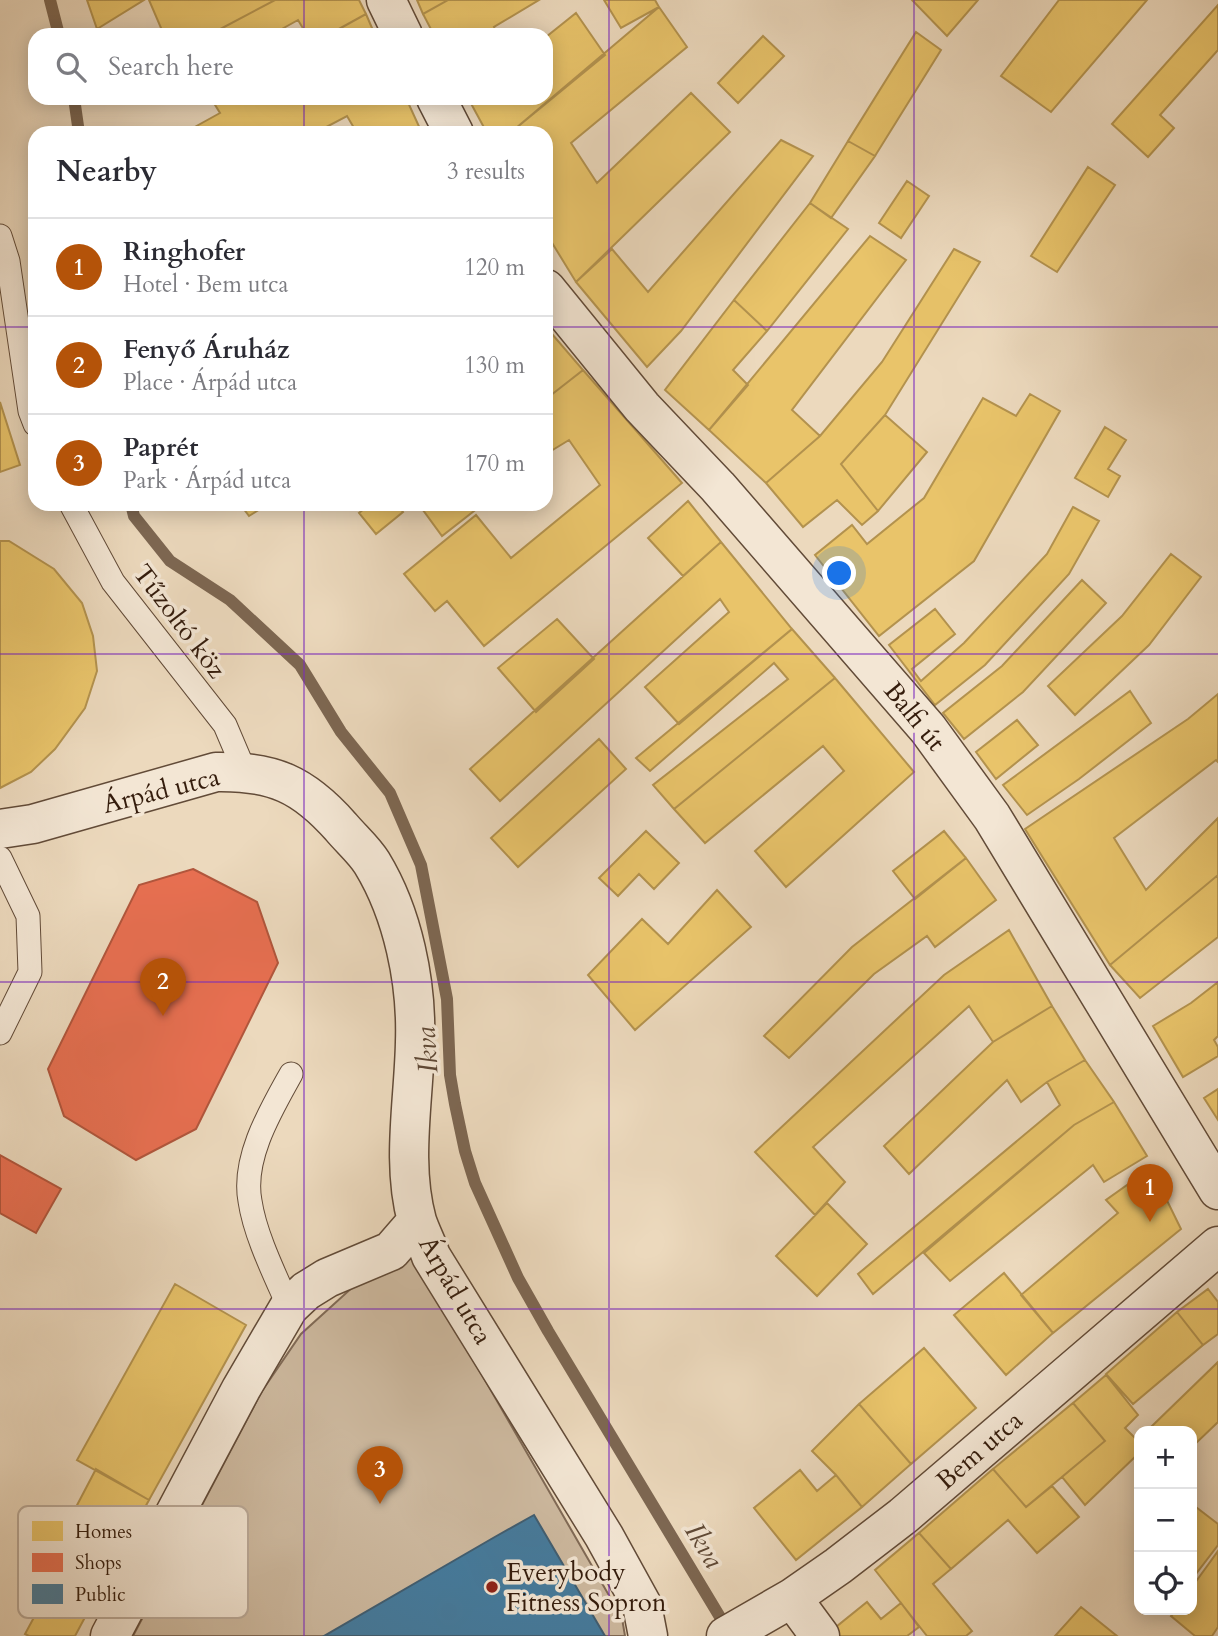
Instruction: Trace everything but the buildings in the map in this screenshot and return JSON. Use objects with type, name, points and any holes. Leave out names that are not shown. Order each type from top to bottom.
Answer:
[{"type":"street","points":[[386,0],[400,28]]},
{"type":"street","points":[[440,105],[450,126]]},
{"type":"street","name":"Balfi út","points":[[553,298],[642,407],[718,487],[928,729],[992,817],[1218,1190]]},
{"type":"street","name":"Árpád utca","points":[[0,829],[33,824],[216,772],[245,772],[274,777],[300,790],[334,819],[371,862],[395,910],[411,980],[415,1040],[410,1116],[410,1181],[417,1221],[431,1256],[604,1536],[642,1605],[648,1636]]},
{"type":"street","points":[[179,1506],[241,1389],[289,1307],[306,1291],[327,1278],[391,1251],[417,1221]]},
{"type":"street","name":"Bem utca","points":[[726,1636],[783,1603],[838,1566],[902,1516],[1218,1245]]},
{"type":"street","points":[[783,1603],[820,1636]]},
{"type":"street","points":[[110,1636],[120,1618]]},
{"type":"lane","points":[[0,236],[8,261],[28,397]]},
{"type":"lane","name":"Tűzoltó köz","points":[[75,511],[113,582],[225,725],[245,772]]},
{"type":"lane","points":[[0,858],[28,916],[30,972],[0,1032]]},
{"type":"lane","points":[[289,1307],[249,1200],[250,1173],[256,1146],[291,1074]]},
{"type":"shaded area","points":[[413,1255],[622,1618],[625,1636],[133,1636],[142,1618],[248,1618],[248,1506],[201,1506],[262,1391],[301,1334],[355,1285]]},
{"type":"waterway","name":"Ikva","points":[[50,0],[57,28]]},
{"type":"waterway","name":"Ikva","points":[[75,105],[78,126]]},
{"type":"waterway","name":"Ikva","points":[[133,511],[170,561],[230,600],[300,665],[341,732],[390,793],[421,865],[447,999],[450,1075],[465,1151],[475,1183],[518,1278],[729,1632]]},
{"type":"place","name":"Fenyő Áruház","points":[[163,1016]]},
{"type":"place","name":"Ringhofer","points":[[1150,1222]]},
{"type":"place","name":"Paprét","points":[[380,1504]]},
{"type":"place","name":"Everybody Fitness Sopron","points":[[492,1587]]}]
